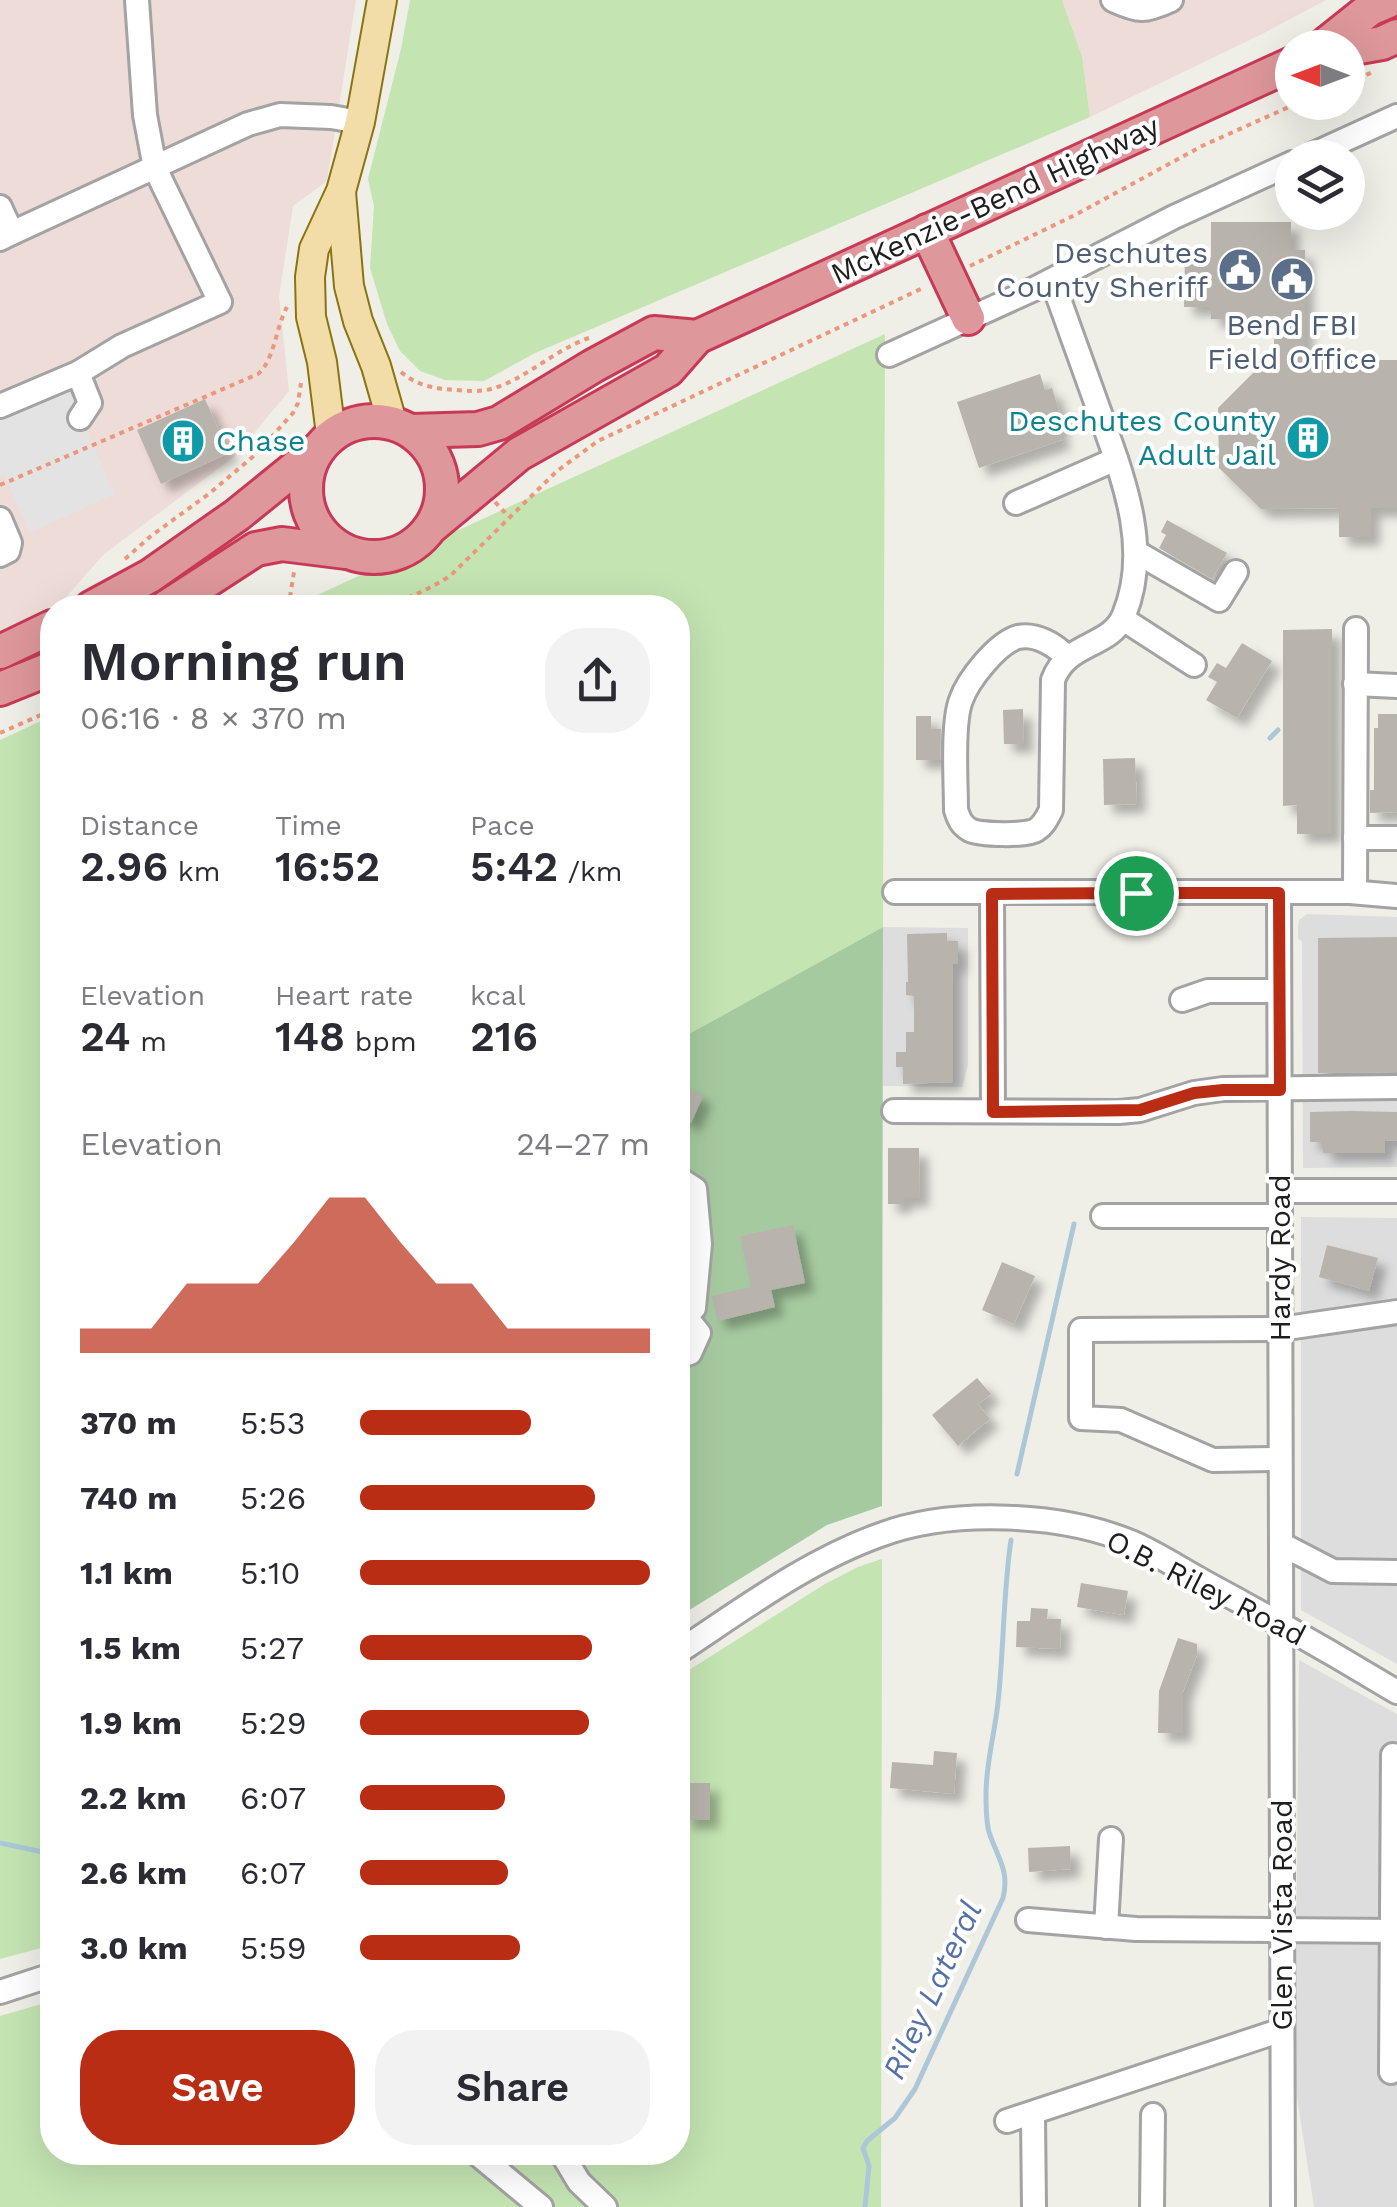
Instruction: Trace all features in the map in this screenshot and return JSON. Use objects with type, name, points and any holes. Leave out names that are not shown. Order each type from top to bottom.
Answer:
[{"type":"highway","points":[[1346,30],[1383,3]]},
{"type":"highway","points":[[1365,46],[1397,36]]},
{"type":"highway","name":"McKenzie-Bend Highway","points":[[431,527],[519,454],[668,370],[697,337],[1275,72]]},
{"type":"highway","points":[[928,231],[968,318]]},
{"type":"highway","name":"McKenzie-Bend Highway","points":[[402,427],[478,429],[499,423],[654,333],[697,337]]},
{"type":"highway","points":[[115,595],[150,576],[238,515],[350,424],[371,420],[402,427],[428,446],[443,486],[440,508],[431,527],[414,544],[393,555],[370,558],[298,544],[256,549],[186,595]]},
{"type":"highway","points":[[324,443],[307,473],[305,497],[312,520],[326,539],[346,552]]},
{"type":"highway","points":[[0,652],[40,633]]},
{"type":"highway","points":[[0,688],[40,673]]},
{"type":"main road","points":[[324,443],[322,362],[312,317],[310,277],[314,249],[342,191],[360,122],[382,0]]},
{"type":"main road","points":[[342,191],[349,286],[358,321],[402,427]]},
{"type":"street","points":[[0,406],[78,373],[122,346],[220,302],[155,168],[145,115],[137,0]]},
{"type":"street","points":[[1112,0],[1146,10],[1171,0]]},
{"type":"street","points":[[0,207],[6,236],[248,124],[280,116],[360,122]]},
{"type":"street","points":[[1344,140],[1397,116]]},
{"type":"street","points":[[889,355],[1275,171]]},
{"type":"street","points":[[1052,280],[1130,505],[1136,552],[1132,586],[1123,619],[1107,635],[1067,657],[1053,680],[1051,810],[1045,822],[1028,834],[976,832],[966,828],[956,810],[957,719],[960,701],[970,682],[1005,644],[1020,637],[1055,645],[1067,657]]},
{"type":"street","points":[[78,373],[90,403],[80,418]]},
{"type":"street","points":[[1016,503],[1116,459]]},
{"type":"street","points":[[0,519],[10,543],[8,551],[0,554]]},
{"type":"street","points":[[1136,552],[1219,600],[1236,572]]},
{"type":"street","points":[[1123,619],[1194,665]]},
{"type":"street","points":[[1354,892],[1356,629]]},
{"type":"street","points":[[1356,684],[1397,686]]},
{"type":"street","points":[[1355,838],[1397,838]]},
{"type":"street","points":[[895,892],[1354,892],[1397,896]]},
{"type":"street","name":"Hardy Road","points":[[1279,893],[1281,1623]]},
{"type":"street","points":[[992,894],[993,1112]]},
{"type":"street","points":[[1182,1000],[1208,992],[1279,991]]},
{"type":"street","points":[[894,1112],[1140,1110],[1194,1093],[1223,1090],[1397,1087]]},
{"type":"street","points":[[690,1186],[695,1189],[690,1237]]},
{"type":"street","points":[[1280,1191],[1397,1191]]},
{"type":"street","points":[[1103,1216],[1280,1216]]},
{"type":"street","points":[[690,1259],[694,1308],[690,1310]]},
{"type":"street","points":[[1280,1460],[1213,1460],[1122,1420],[1081,1418],[1082,1330],[1280,1329],[1397,1312]]},
{"type":"street","points":[[690,1324],[699,1333],[690,1353]]},
{"type":"street","name":"O.B. Riley Road","points":[[690,1644],[846,1549],[883,1534],[934,1521],[975,1518],[1093,1530],[1134,1544],[1281,1623],[1397,1692]]},
{"type":"street","points":[[1281,1544],[1333,1571],[1397,1572]]},
{"type":"street","name":"Glen Vista Road","points":[[1281,1623],[1283,2207]]},
{"type":"street","points":[[1391,2072],[1393,1755]]},
{"type":"street","points":[[1106,1928],[1111,1839]]},
{"type":"street","points":[[1028,1920],[1106,1928],[1394,1931]]},
{"type":"street","points":[[0,1992],[40,1984]]},
{"type":"street","points":[[1007,2121],[1282,2030]]},
{"type":"street","points":[[1152,2207],[1153,2115]]},
{"type":"street","points":[[1034,2117],[1034,2207]]},
{"type":"street","points":[[491,2165],[541,2207]]},
{"type":"street","points":[[569,2165],[579,2182],[605,2207]]},
{"type":"path","points":[[1365,76],[1380,69]]},
{"type":"path","points":[[414,595],[450,576],[557,471],[598,441],[1077,214],[1202,146],[1275,113]]},
{"type":"path","points":[[0,485],[258,374],[265,368],[276,329],[289,303],[289,313]]},
{"type":"path","points":[[400,372],[432,388],[491,389],[569,344],[594,336]]},
{"type":"path","points":[[124,560],[256,454],[294,413],[301,379]]},
{"type":"path","points":[[0,734],[40,716]]},
{"type":"shaded area","points":[[0,0],[356,0],[327,181],[293,206],[279,297],[289,391],[234,457],[104,554],[68,595],[40,595],[40,613],[0,631]]},
{"type":"shaded area","points":[[1062,0],[1326,0],[1090,117],[1082,56]]},
{"type":"shaded area","points":[[67,388],[115,494],[30,533],[4,475],[0,476],[0,417]]},
{"type":"shaded area","points":[[1307,914],[1397,917],[1397,1167],[1303,1168],[1302,942],[1298,926]]},
{"type":"shaded area","points":[[883,927],[968,928],[968,1065],[962,1087],[883,1086]]},
{"type":"shaded area","points":[[1301,1217],[1397,1218],[1397,1664],[1301,1610]]},
{"type":"shaded area","points":[[1299,1660],[1397,1714],[1397,2207],[1314,2207],[1295,2084]]},
{"type":"green space","points":[[410,0],[1062,0],[1082,56],[1090,117],[535,353],[484,381],[445,380],[420,371],[400,351],[387,324],[370,268],[374,206],[368,179]]},
{"type":"green space","points":[[885,334],[883,927],[690,1033],[690,595],[317,595]]},
{"type":"green space","points":[[40,722],[40,1948],[0,1959],[0,740]]},
{"type":"green space","points":[[883,927],[882,1506],[827,1525],[690,1610],[690,1033]]},
{"type":"green space","points":[[882,1559],[881,2207],[0,2207],[0,2016],[40,2004],[40,2165],[690,2165],[690,1669],[858,1567]]},
{"type":"building","name":"Deschutes County Adult Jail","points":[[1211,222],[1275,222],[1275,230],[1291,230],[1291,250],[1305,250],[1305,355],[1397,360],[1397,508],[1371,508],[1371,537],[1339,537],[1339,508],[1261,509],[1219,468],[1218,408],[1258,368],[1273,368],[1275,319],[1211,319],[1211,307],[1184,307],[1185,256],[1211,257]]},
{"type":"building","points":[[1040,374],[1045,390],[1052,388],[1063,423],[1057,425],[1062,440],[979,468],[957,402]]},
{"type":"building","name":"Chase","points":[[205,399],[229,453],[161,484],[137,430]]},
{"type":"building","points":[[1167,520],[1227,553],[1212,579],[1159,548],[1166,535],[1161,532]]},
{"type":"building","points":[[1332,629],[1332,834],[1297,834],[1297,805],[1283,806],[1283,630]]},
{"type":"building","points":[[1242,643],[1272,661],[1237,718],[1206,700],[1217,682],[1208,677],[1217,663],[1226,668]]},
{"type":"building","points":[[1023,709],[1024,744],[1004,744],[1003,710]]},
{"type":"building","points":[[1378,714],[1397,714],[1397,812],[1370,813]]},
{"type":"building","points":[[916,716],[931,716],[931,729],[941,729],[940,760],[916,760]]},
{"type":"building","points":[[1135,758],[1137,804],[1104,805],[1103,759]]},
{"type":"building","points":[[947,933],[947,941],[958,941],[958,964],[953,964],[953,1082],[903,1084],[903,1067],[896,1067],[896,1052],[906,1052],[906,1032],[914,1032],[914,996],[906,995],[907,934]]},
{"type":"building","points":[[1397,937],[1397,1072],[1318,1073],[1318,938]]},
{"type":"building","points":[[690,1090],[703,1096],[690,1122]]},
{"type":"building","points":[[1310,1112],[1397,1112],[1397,1141],[1385,1140],[1385,1153],[1323,1153],[1323,1142],[1310,1142]]},
{"type":"building","points":[[888,1148],[919,1148],[920,1198],[903,1198],[903,1204],[888,1204]]},
{"type":"building","points":[[793,1225],[805,1283],[771,1290],[775,1307],[718,1321],[711,1296],[751,1287],[740,1236]]},
{"type":"building","points":[[1327,1245],[1378,1258],[1369,1291],[1319,1277]]},
{"type":"building","points":[[1002,1262],[1035,1276],[1014,1324],[982,1310]]},
{"type":"building","points":[[977,1378],[991,1394],[978,1404],[990,1419],[958,1446],[932,1415]]},
{"type":"building","points":[[1081,1583],[1128,1591],[1124,1615],[1077,1607]]},
{"type":"building","points":[[1031,1608],[1048,1609],[1047,1619],[1061,1619],[1060,1649],[1016,1647],[1017,1621],[1030,1621]]},
{"type":"building","points":[[1178,1638],[1197,1644],[1197,1655],[1183,1692],[1183,1733],[1158,1733],[1159,1691]]},
{"type":"building","points":[[934,1751],[957,1753],[954,1794],[890,1788],[892,1762],[933,1765]]},
{"type":"building","points":[[690,1783],[710,1783],[710,1820],[690,1820]]},
{"type":"building","points":[[1070,1846],[1071,1869],[1029,1872],[1028,1848]]},
{"type":"waterway","name":"Riley Lateral","points":[[1270,738],[1278,730]]},
{"type":"waterway","name":"Riley Lateral","points":[[1017,1474],[1074,1224]]},
{"type":"waterway","name":"Riley Lateral","points":[[865,2207],[869,2166],[863,2148],[895,2118],[915,2089],[1003,1898],[1004,1871],[988,1828],[986,1794],[1011,1540]]},
{"type":"waterway","points":[[0,1843],[40,1851]]},
{"type":"place","name":"Deschutes County Sheriff","points":[[1240,270]]},
{"type":"place","name":"Bend FBI Field Office","points":[[1292,279]]},
{"type":"place","name":"Deschutes County Adult Jail","points":[[1308,438]]},
{"type":"place","name":"Chase","points":[[183,441]]},
{"type":"route","points":[[1136,893],[1279,893],[1280,1090],[1194,1093],[1140,1110],[1119,1112],[993,1112],[992,894],[1136,893]]}]
